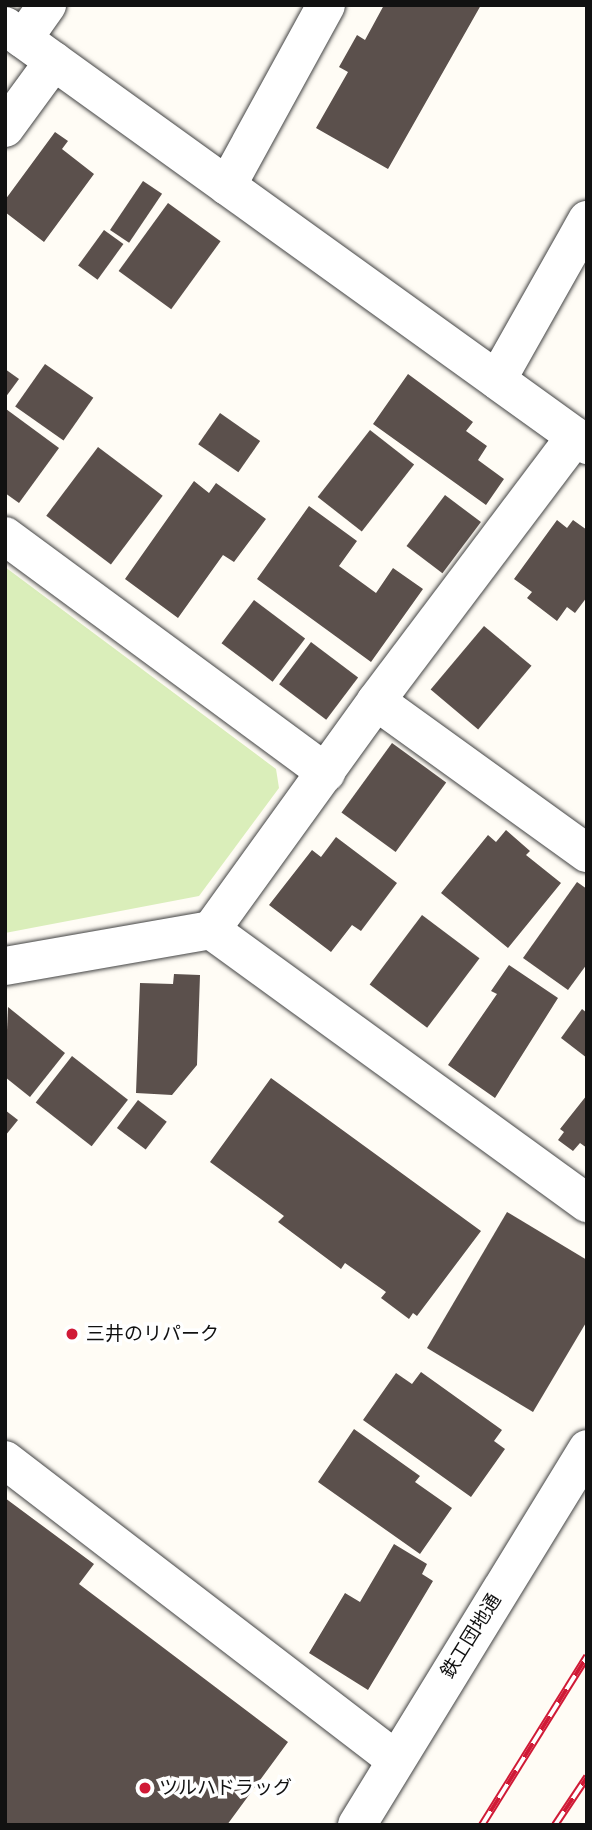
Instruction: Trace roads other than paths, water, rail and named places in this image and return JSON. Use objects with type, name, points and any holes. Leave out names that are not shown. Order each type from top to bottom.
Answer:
[{"type":"street","points":[[5,966],[211,930],[376,701],[581,441],[14,33],[47,5]]},
{"type":"street","points":[[227,186],[327,5]]},
{"type":"street","points":[[5,128],[54,61]]},
{"type":"street","points":[[497,380],[587,220]]},
{"type":"street","points":[[5,536],[326,773]]},
{"type":"street","points":[[376,701],[587,853]]},
{"type":"street","points":[[211,930],[587,1203]]},
{"type":"street","name":"鉄工団地通","points":[[357,1825],[587,1449]]},
{"type":"street","points":[[5,1461],[395,1759]]},
{"type":"railway","points":[[482,1825],[587,1656]]},
{"type":"railway","points":[[555,1825],[587,1777]]},
{"type":"place","name":"三井のリパーク","points":[[72,1334]]},
{"type":"place","name":"ツルハドラッグ","points":[[145,1788]]}]
